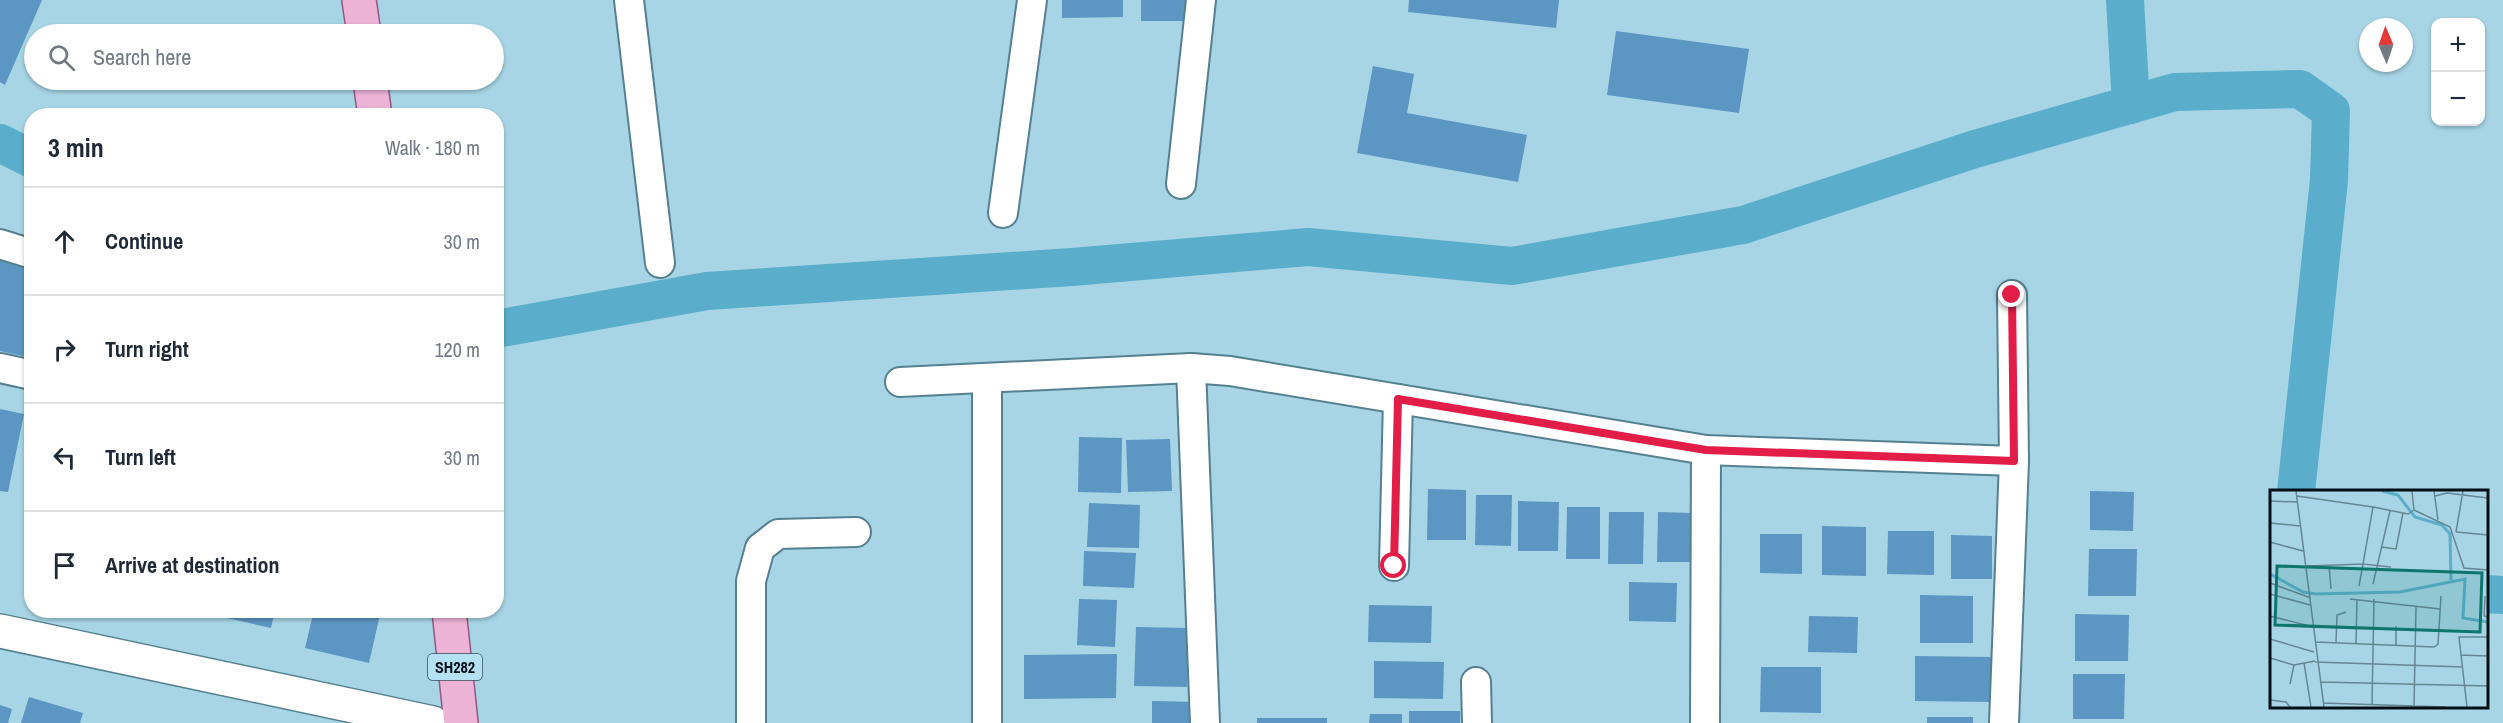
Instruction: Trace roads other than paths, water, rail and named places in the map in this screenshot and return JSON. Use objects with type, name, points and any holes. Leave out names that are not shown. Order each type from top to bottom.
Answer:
[{"type":"main road","points":[[359,0],[363,24]]},
{"type":"main road","points":[[371,90],[374,108]]},
{"type":"main road","name":"SH282","points":[[450,618],[460,723]]},
{"type":"main road","points":[[0,631],[433,723]]},
{"type":"street","points":[[629,0],[660,263]]},
{"type":"street","points":[[1003,213],[1032,0]]},
{"type":"street","points":[[1181,184],[1201,0]]},
{"type":"street","points":[[0,244],[24,252]]},
{"type":"street","points":[[2004,723],[2014,461],[2012,295]]},
{"type":"street","points":[[0,368],[24,373]]},
{"type":"street","points":[[900,382],[1191,368],[1230,371],[1706,450],[2014,461]]},
{"type":"street","points":[[1191,368],[1204,723]]},
{"type":"street","points":[[987,378],[987,723]]},
{"type":"street","points":[[1394,566],[1398,399]]},
{"type":"street","points":[[1705,723],[1706,450]]},
{"type":"street","points":[[751,723],[751,581],[760,548],[778,534],[856,532]]},
{"type":"street","points":[[1476,682],[1477,723]]},
{"type":"waterway","points":[[2125,0],[2131,105]]},
{"type":"waterway","points":[[504,328],[707,291],[1072,267],[1308,247],[1512,266],[1743,225],[1975,149],[2175,92],[2300,89],[2331,111],[2329,180],[2296,490]]},
{"type":"waterway","points":[[0,143],[24,155]]},
{"type":"waterway","points":[[2488,594],[2503,595]]}]
